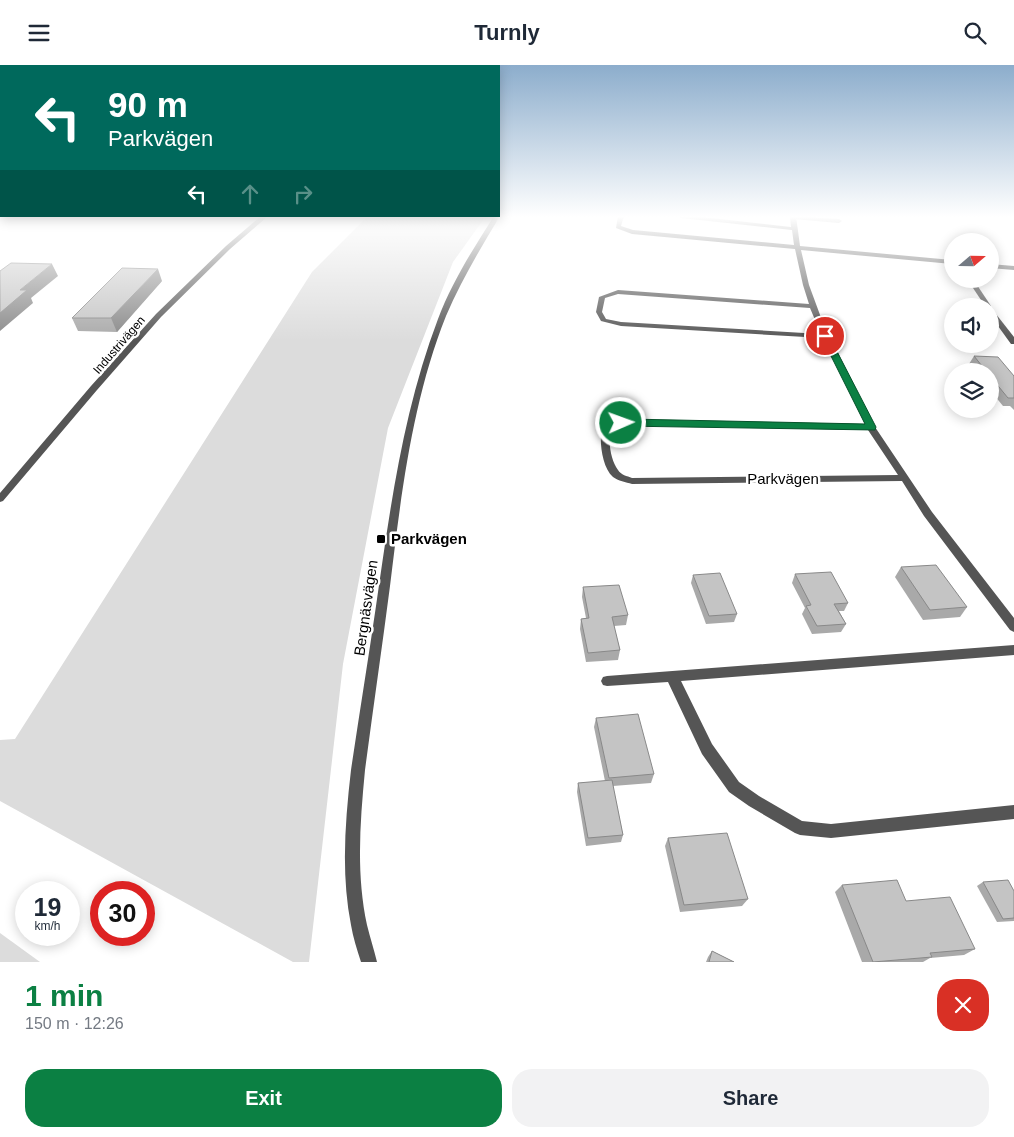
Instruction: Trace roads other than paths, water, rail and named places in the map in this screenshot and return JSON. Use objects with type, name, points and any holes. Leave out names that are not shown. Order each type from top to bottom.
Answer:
[{"type":"street","name":"Industrivägen","points":[[0,499],[188,284],[216,258]]},
{"type":"street","name":"Bergnäsvägen","points":[[369,962],[359,924],[354,877],[353,824],[359,761],[393,526],[408,436],[418,391],[433,344],[451,298],[471,258]]},
{"type":"street","points":[[800,258],[806,285],[825,336],[871,427],[928,514],[1014,627]]},
{"type":"street","points":[[906,258],[944,261]]},
{"type":"street","points":[[999,267],[1014,269]]},
{"type":"street","points":[[813,306],[618,291],[602,297],[600,316],[608,322],[622,324],[825,336]]},
{"type":"street","points":[[999,322],[1014,342]]},
{"type":"street","name":"Parkvägen","points":[[871,427],[628,422],[608,429],[606,435],[608,458],[615,473],[622,478],[632,481],[904,478]]},
{"type":"street","points":[[607,681],[1014,649]]},
{"type":"street","points":[[672,676],[707,749],[734,787],[800,828],[831,831],[1014,813]]},
{"type":"place","name":"Parkvägen","points":[[381,539]]}]
